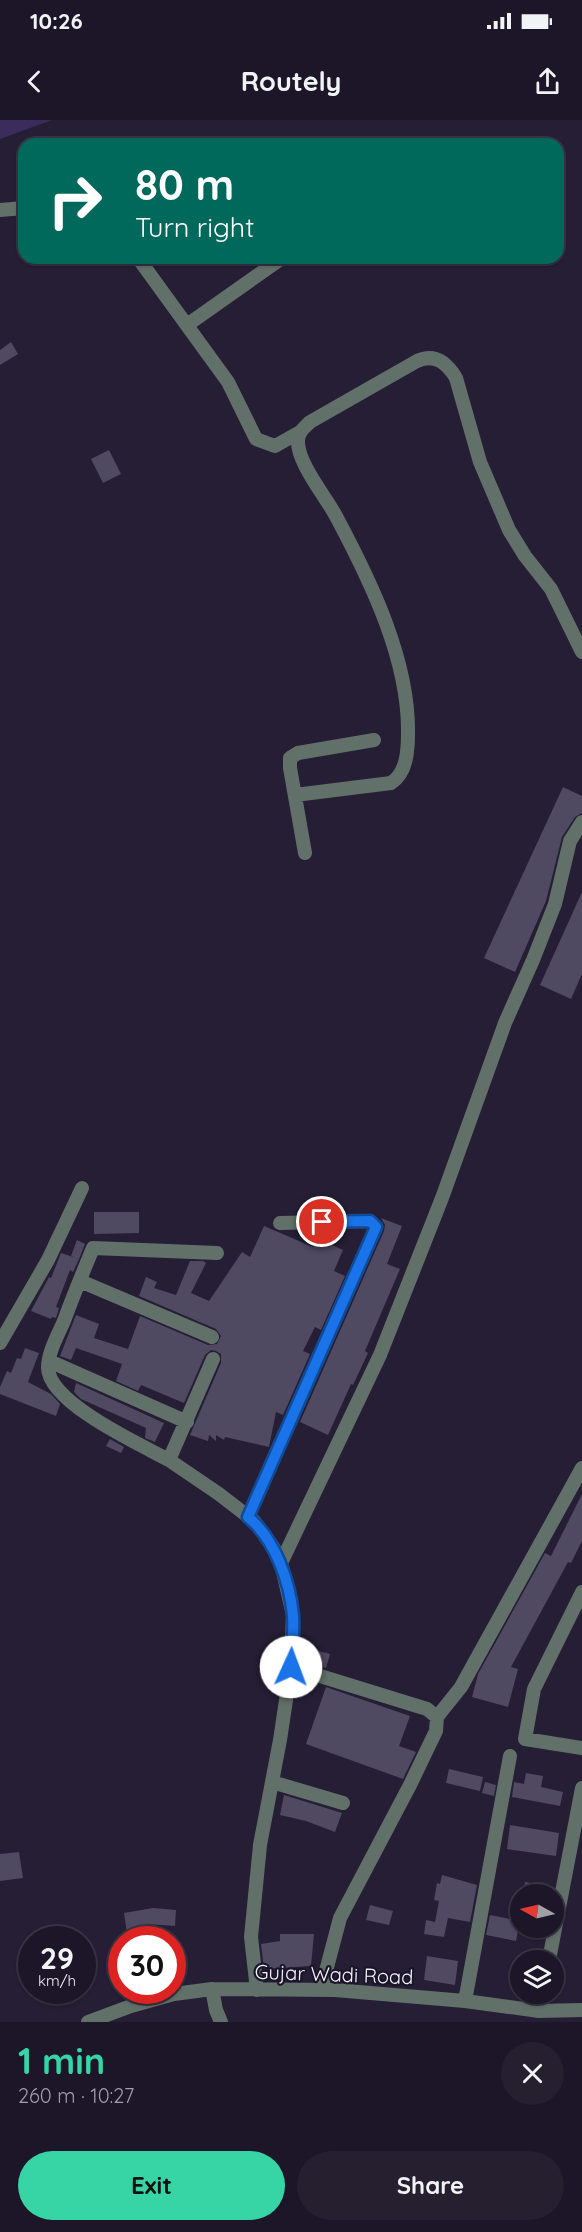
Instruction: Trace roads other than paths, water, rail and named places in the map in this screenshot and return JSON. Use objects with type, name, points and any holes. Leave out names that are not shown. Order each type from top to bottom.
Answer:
[{"type":"street","points":[[0,210],[18,208]]},
{"type":"street","points":[[142,264],[228,382],[256,439],[275,447],[300,432],[310,422],[417,361],[426,357],[446,364],[456,378],[480,462],[509,530],[525,556],[551,590],[582,652]]},
{"type":"street","points":[[186,325],[273,264]]},
{"type":"street","points":[[295,795],[391,783],[404,766],[408,744],[408,708],[398,659],[368,580],[337,516],[304,462],[298,440],[300,432]]},
{"type":"street","points":[[305,854],[289,763],[293,755],[374,740]]},
{"type":"street","points":[[281,1563],[380,1355],[442,1198],[505,1023],[555,904],[570,841],[582,822]]},
{"type":"street","points":[[0,1343],[48,1260],[82,1188]]},
{"type":"street","points":[[248,1517],[376,1227],[370,1221],[280,1223]]},
{"type":"street","points":[[217,1253],[93,1248],[52,1349],[48,1368],[50,1378],[68,1401],[83,1413],[169,1460],[248,1517],[273,1547],[281,1563],[293,1615],[291,1667],[260,1845],[251,1936],[257,1990]]},
{"type":"street","points":[[80,1281],[212,1337]]},
{"type":"street","points":[[169,1460],[213,1359]]},
{"type":"street","points":[[50,1360],[187,1422]]},
{"type":"street","points":[[321,1990],[340,1918],[415,1775],[436,1731],[437,1717],[461,1687],[582,1468]]},
{"type":"street","points":[[582,1592],[534,1689],[525,1738],[582,1748]]},
{"type":"street","points":[[291,1667],[427,1709],[437,1717]]},
{"type":"street","points":[[465,2001],[510,1756]]},
{"type":"street","points":[[272,1782],[343,1803]]},
{"type":"street","points":[[551,1950],[582,1788]]},
{"type":"street","points":[[212,1989],[216,2010],[222,2022]]},
{"type":"street","name":"Gujar Wadi Road","points":[[88,2022],[131,2006],[174,1994],[212,1989],[321,1990],[395,1994],[539,2011],[582,2010]]},
{"type":"street","points":[[539,2011],[541,2004]]}]
